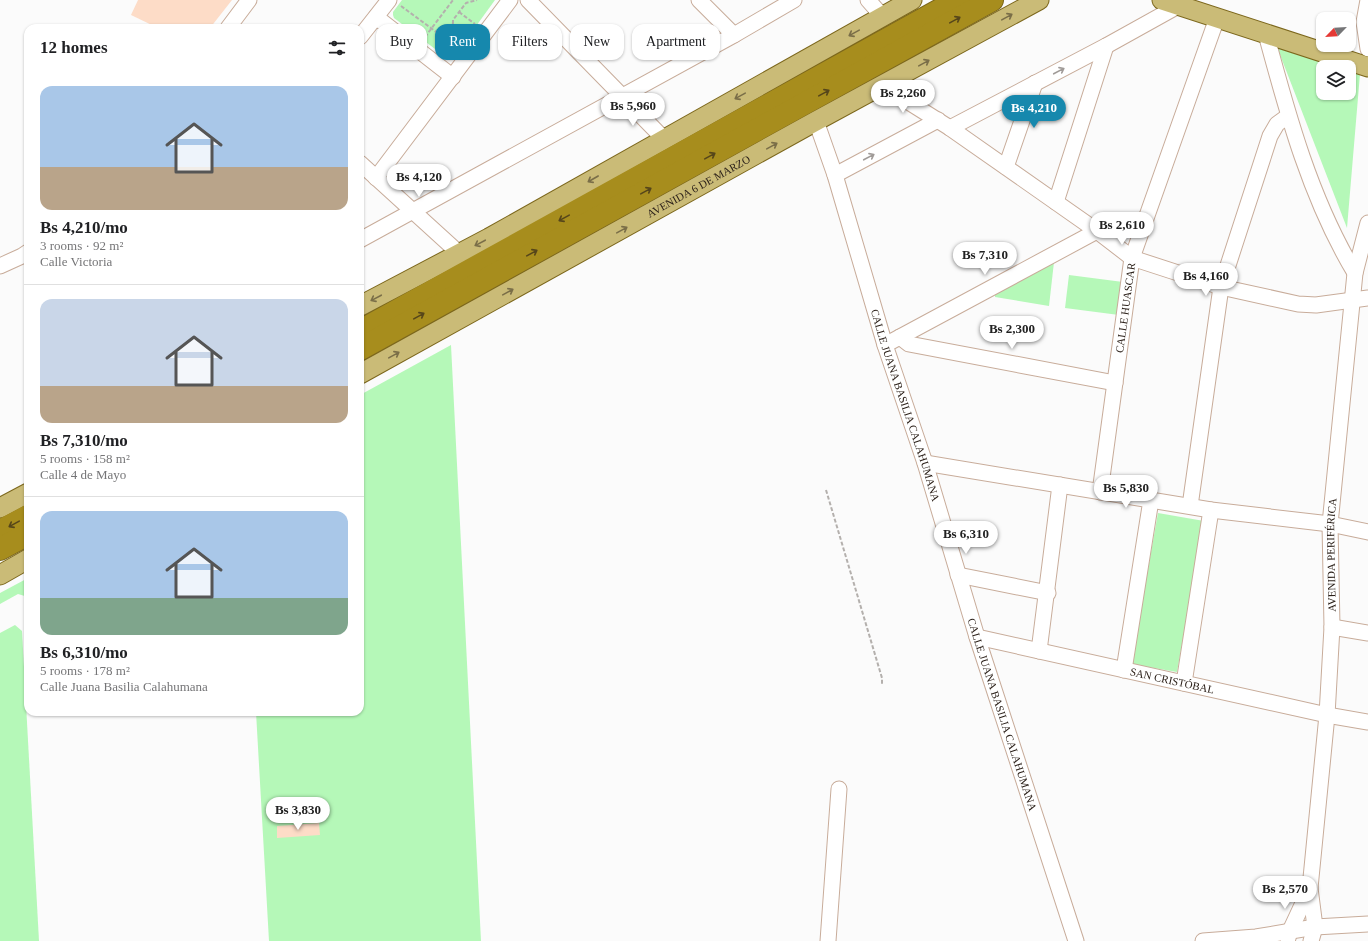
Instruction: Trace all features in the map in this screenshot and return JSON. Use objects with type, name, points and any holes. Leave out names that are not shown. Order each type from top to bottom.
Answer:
[{"type":"highway","points":[[364,329],[958,0]]},
{"type":"highway","name":"AVENIDA 6 DE MARZO","points":[[364,347],[992,0]]},
{"type":"highway","points":[[0,531],[24,518]]},
{"type":"highway","points":[[0,549],[24,536]]},
{"type":"main road","points":[[364,304],[460,254],[912,0]]},
{"type":"main road","name":"AVENIDA 6 DE MARZO","points":[[364,372],[816,121],[1039,0]]},
{"type":"main road","points":[[1170,3],[1368,67]]},
{"type":"main road","points":[[0,508],[24,495]]},
{"type":"main road","points":[[0,575],[24,561]]},
{"type":"street","points":[[231,24],[249,0]]},
{"type":"street","points":[[376,178],[510,0]]},
{"type":"street","points":[[528,0],[664,139]]},
{"type":"street","points":[[699,0],[734,35]]},
{"type":"street","points":[[364,238],[622,95],[734,35],[794,0]]},
{"type":"street","points":[[868,0],[883,16]]},
{"type":"street","points":[[1368,0],[1364,22],[1368,49]]},
{"type":"street","points":[[364,32],[376,17],[393,2]]},
{"type":"street","points":[[835,175],[1035,83],[1106,46],[1170,3]]},
{"type":"street","points":[[376,17],[453,77]]},
{"type":"street","name":"CALLE HUASCAR","points":[[1100,492],[1132,258],[1217,18]]},
{"type":"street","points":[[1266,34],[1288,116],[1321,206],[1339,247],[1355,273]]},
{"type":"street","points":[[1056,202],[1106,46]]},
{"type":"street","points":[[1006,167],[1035,83]]},
{"type":"street","points":[[883,86],[944,124],[1097,231],[1132,258],[1221,286],[1298,304],[1316,305],[1368,298]]},
{"type":"street","points":[[1190,506],[1221,286],[1270,136],[1277,124],[1288,116]]},
{"type":"street","name":"CALLE JUANA BASILIA CALAHUMANA","points":[[816,121],[835,175],[885,345],[925,463],[977,637],[1076,941]]},
{"type":"street","points":[[364,167],[460,254]]},
{"type":"street","name":"AVENIDA PERIFÉRICA","points":[[1313,934],[1310,888],[1327,714],[1332,627],[1330,524],[1355,273],[1368,223]]},
{"type":"street","points":[[885,345],[1097,231]]},
{"type":"street","points":[[0,266],[24,255]]},
{"type":"street","points":[[900,337],[909,344],[1115,383]]},
{"type":"street","points":[[925,463],[1211,510],[1330,524],[1368,532]]},
{"type":"street","points":[[1039,651],[1048,593],[1060,485]]},
{"type":"street","points":[[1124,670],[1151,500]]},
{"type":"street","points":[[1184,683],[1211,510]]},
{"type":"street","points":[[958,575],[1048,593]]},
{"type":"street","points":[[1332,627],[1368,633]]},
{"type":"street","name":"SAN CRISTÓBAL","points":[[977,637],[1368,722]]},
{"type":"street","points":[[828,941],[839,789]]},
{"type":"street","name":"AVENIDA PERIFÉRICA","points":[[1289,936],[1310,888]]},
{"type":"street","points":[[1203,941],[1313,934],[1368,924]]},
{"type":"path","points":[[427,35],[453,0]]},
{"type":"path","points":[[453,24],[453,20],[466,3],[477,0]]},
{"type":"path","points":[[393,2],[435,32]]},
{"type":"path","points":[[459,12],[475,24]]},
{"type":"path","points":[[826,490],[882,678],[882,684]]},
{"type":"green space","points":[[402,0],[495,0],[478,24],[435,24],[435,49],[427,43],[427,24],[402,24],[394,18],[393,12]]},
{"type":"green space","points":[[1277,47],[1317,60],[1316,100],[1356,100],[1356,73],[1360,74],[1347,228]]},
{"type":"green space","points":[[1054,262],[1049,306],[995,297],[995,286]]},
{"type":"green space","points":[[1069,275],[1123,282],[1119,315],[1065,308]]},
{"type":"green space","points":[[451,345],[481,941],[269,941],[256,716],[364,716],[364,393]]},
{"type":"green space","points":[[1158,513],[1204,521],[1177,672],[1131,664]]},
{"type":"green space","points":[[24,580],[24,596],[18,594],[0,604],[0,593]]},
{"type":"green space","points":[[15,625],[22,631],[24,716],[27,716],[39,941],[0,941],[0,633]]},
{"type":"building","points":[[138,0],[232,0],[213,24],[150,24],[131,15]]},
{"type":"building","points":[[319,823],[320,835],[277,838],[277,826]]}]
